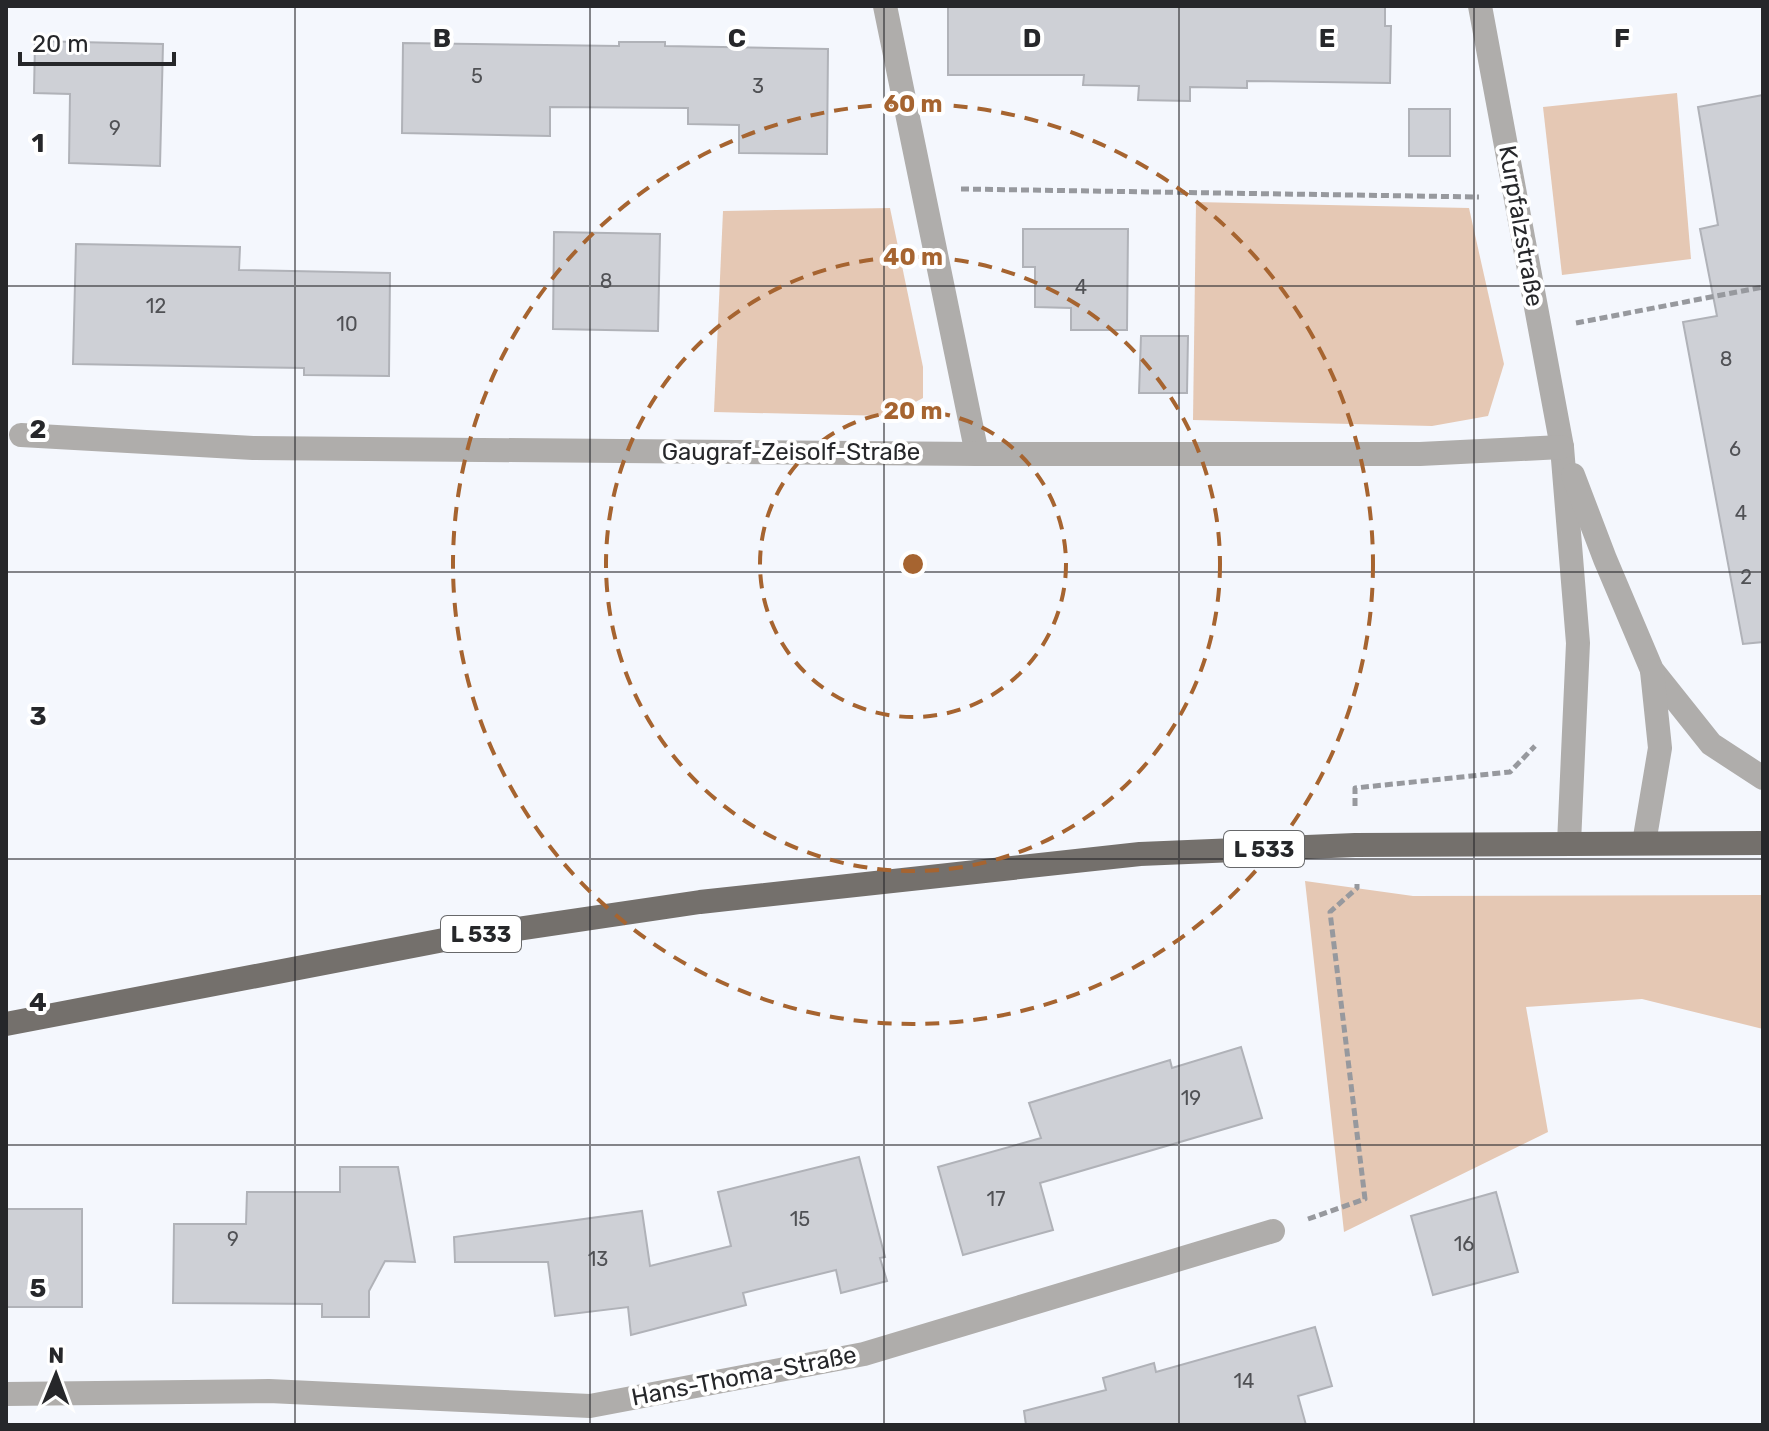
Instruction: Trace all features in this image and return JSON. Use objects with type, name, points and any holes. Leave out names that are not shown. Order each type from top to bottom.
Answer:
[{"type":"main road","name":"L 533","points":[[6,1024],[449,939],[730,899],[1140,854],[1355,845],[1763,843]]},
{"type":"street","points":[[885,6],[977,454]]},
{"type":"street","name":"Kurpfalzstraße","points":[[1480,6],[1562,447],[1578,643],[1569,843]]},
{"type":"street","name":"Gaugraf-Zeisolf-Straße","points":[[21,435],[253,448],[977,454],[1420,454],[1562,447]]},
{"type":"street","name":"Kurpfalzstraße","points":[[1562,447],[1652,670],[1711,744],[1763,778]]},
{"type":"street","name":"Kurpfalzstraße","points":[[1644,843],[1660,748],[1652,670]]},
{"type":"street","name":"Hans-Thoma-Straße","points":[[6,1394],[269,1391],[590,1406],[864,1354],[1273,1231]]},
{"type":"path","points":[[921,189],[1455,197]]},
{"type":"path","points":[[1540,330],[1763,287]]},
{"type":"path","points":[[1355,788],[1510,772],[1575,709]]},
{"type":"path","points":[[1273,1231],[1365,1199],[1330,912],[1357,888]]},
{"type":"shaded area","points":[[1677,93],[1691,259],[1562,275],[1543,107]]},
{"type":"shaded area","points":[[1196,202],[1469,208],[1504,364],[1488,416],[1432,426],[1193,420]]},
{"type":"shaded area","points":[[890,208],[923,367],[923,398],[889,416],[714,412],[723,211]]},
{"type":"shaded area","points":[[1305,881],[1413,896],[1763,895],[1763,1029],[1642,999],[1526,1007],[1548,1132],[1344,1232]]},
{"type":"building","points":[[948,6],[1385,6],[1385,26],[1391,26],[1390,83],[1247,81],[1247,88],[1190,87],[1190,101],[1138,100],[1139,86],[1083,85],[1084,75],[948,75]]},
{"type":"building","points":[[35,41],[163,44],[160,166],[69,163],[70,94],[34,93]]},
{"type":"building","points":[[619,42],[665,42],[665,46],[828,49],[827,154],[739,153],[739,125],[688,124],[688,108],[550,107],[550,136],[402,133],[403,43],[619,46]]},
{"type":"building","points":[[1763,95],[1763,642],[1743,644],[1683,322],[1717,316],[1700,229],[1718,225],[1698,107]]},
{"type":"building","points":[[1409,109],[1450,109],[1450,156],[1409,156]]},
{"type":"building","points":[[1023,229],[1128,229],[1127,330],[1071,330],[1071,308],[1035,307],[1035,267],[1023,267]]},
{"type":"building","points":[[554,232],[660,234],[658,331],[553,329]]},
{"type":"building","points":[[76,244],[240,247],[239,270],[390,273],[389,376],[304,375],[304,368],[73,364]]},
{"type":"building","points":[[1141,336],[1188,336],[1187,393],[1139,393]]},
{"type":"building","points":[[1241,1047],[1262,1118],[1040,1183],[1053,1230],[963,1255],[938,1167],[1041,1138],[1029,1103],[1170,1060],[1172,1068]]},
{"type":"building","points":[[859,1157],[885,1257],[880,1258],[887,1281],[841,1293],[836,1270],[743,1293],[746,1305],[631,1335],[628,1307],[555,1316],[548,1262],[455,1262],[454,1237],[642,1211],[650,1266],[731,1246],[718,1192]]},
{"type":"building","points":[[340,1167],[398,1167],[415,1262],[385,1261],[369,1291],[369,1317],[322,1317],[322,1304],[173,1303],[174,1224],[246,1224],[247,1192],[340,1192]]},
{"type":"building","points":[[1496,1192],[1518,1272],[1433,1295],[1411,1216]]},
{"type":"building","points":[[6,1209],[82,1209],[82,1307],[6,1307]]},
{"type":"building","points":[[1315,1327],[1332,1386],[1298,1396],[1306,1425],[1026,1425],[1024,1411],[1106,1390],[1103,1378],[1154,1363],[1156,1372]]}]
